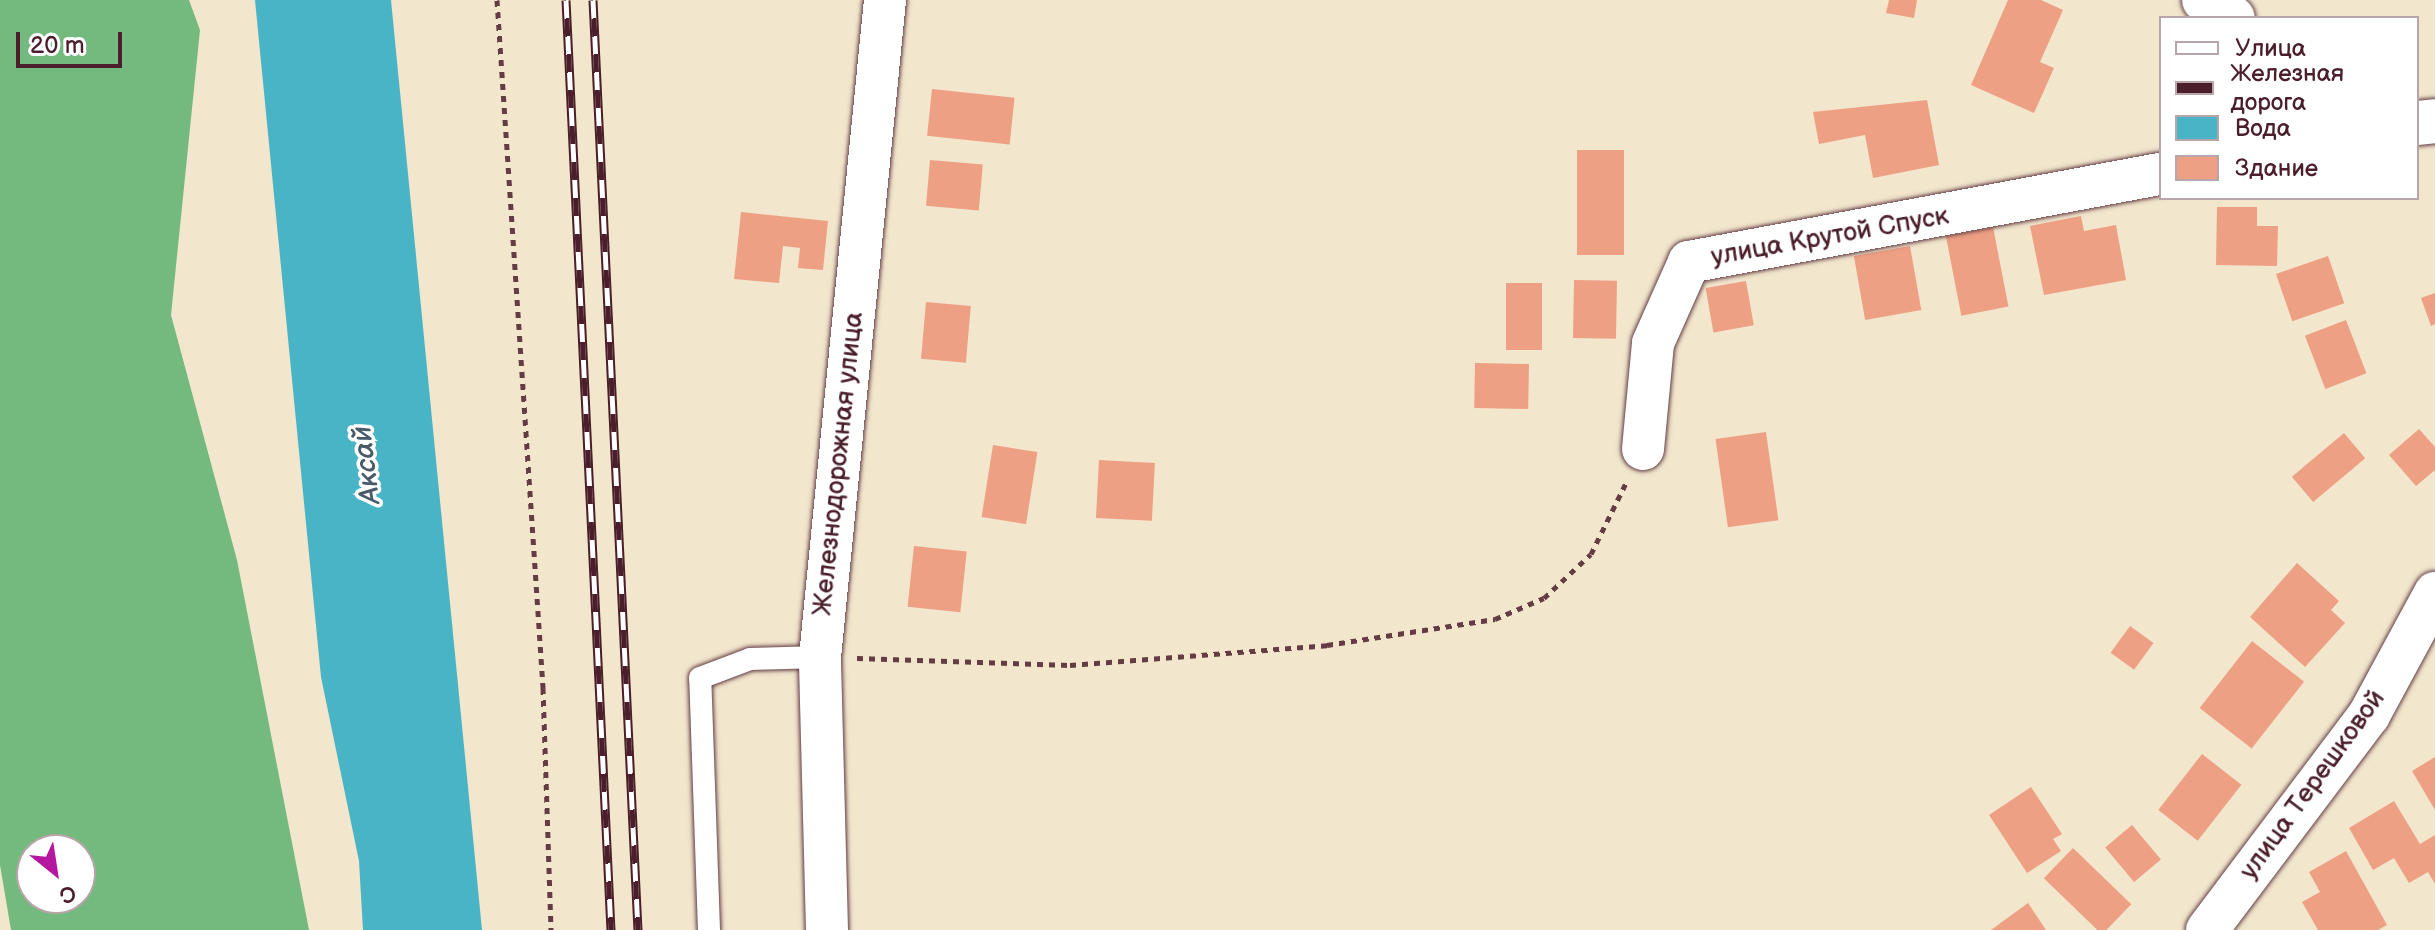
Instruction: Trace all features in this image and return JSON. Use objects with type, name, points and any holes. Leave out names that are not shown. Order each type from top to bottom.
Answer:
[{"type":"street","name":"Железнодорожная улица","points":[[827,930],[820,657],[885,0]]},
{"type":"street","points":[[2204,0],[2230,16]]},
{"type":"street","name":"улица Крутой Спуск","points":[[1643,449],[1653,343],[1689,262],[2159,174]]},
{"type":"street","name":"улица Терешковой","points":[[2207,930],[2369,715],[2435,593]]},
{"type":"lane","points":[[709,930],[700,678],[750,659],[820,657]]},
{"type":"path","points":[[497,0],[543,688],[551,930]]},
{"type":"path","points":[[820,657],[1070,665],[1327,645],[1495,619],[1544,598],[1591,554],[1643,449]]},
{"type":"green space","points":[[0,0],[189,0],[200,30],[171,315],[237,560],[309,930],[11,930],[0,865]]},
{"type":"water","name":"Аксай","points":[[255,0],[391,0],[482,930],[363,930],[359,861],[321,677]]},
{"type":"building","points":[[1889,0],[1917,0],[1914,18],[1886,13]]},
{"type":"building","points":[[2008,0],[2041,0],[2063,10],[2040,62],[2054,68],[2034,113],[1971,85]]},
{"type":"building","points":[[932,89],[1015,98],[1010,144],[927,136]]},
{"type":"building","points":[[1927,100],[1939,165],[1873,178],[1865,135],[1819,144],[1813,112]]},
{"type":"building","points":[[1577,150],[1624,150],[1624,255],[1577,255]]},
{"type":"building","points":[[930,160],[983,165],[979,210],[926,206]]},
{"type":"building","points":[[2217,207],[2257,207],[2257,226],[2278,226],[2277,266],[2216,265]]},
{"type":"building","points":[[741,212],[828,221],[823,270],[798,268],[800,248],[783,246],[779,283],[734,279]]},
{"type":"building","points":[[2081,216],[2084,231],[2116,225],[2126,280],[2044,295],[2030,226]]},
{"type":"building","points":[[1993,227],[2008,307],[1961,316],[1946,236]]},
{"type":"building","points":[[1910,246],[1921,310],[1865,320],[1854,256]]},
{"type":"building","points":[[2328,256],[2344,303],[2292,321],[2276,274]]},
{"type":"building","points":[[1574,280],[1617,281],[1616,339],[1573,338]]},
{"type":"building","points":[[1746,281],[1754,325],[1713,332],[1706,288]]},
{"type":"building","points":[[1506,283],[1542,283],[1542,350],[1506,350]]},
{"type":"building","points":[[2435,293],[2435,324],[2431,326],[2421,298]]},
{"type":"building","points":[[926,302],[971,306],[966,363],[921,359]]},
{"type":"building","points":[[2346,320],[2366,373],[2325,389],[2305,336]]},
{"type":"building","points":[[1475,363],[1529,364],[1528,409],[1474,408]]},
{"type":"building","points":[[2419,429],[2435,447],[2435,470],[2416,486],[2389,455]]},
{"type":"building","points":[[1766,432],[1778,520],[1728,527],[1715,439]]},
{"type":"building","points":[[2344,433],[2365,458],[2313,502],[2292,477]]},
{"type":"building","points":[[993,445],[1037,452],[1026,524],[982,517]]},
{"type":"building","points":[[1099,460],[1155,463],[1152,521],[1096,518]]},
{"type":"building","points":[[914,546],[967,552],[960,612],[908,607]]},
{"type":"building","points":[[2297,563],[2339,601],[2331,610],[2345,623],[2305,667],[2250,617]]},
{"type":"building","points":[[2130,626],[2153,643],[2134,670],[2111,653]]},
{"type":"building","points":[[2252,641],[2304,682],[2252,749],[2200,708]]},
{"type":"building","points":[[2202,754],[2241,785],[2198,841],[2158,810]]},
{"type":"building","points":[[2435,757],[2435,810],[2412,771]]},
{"type":"building","points":[[2031,787],[2062,834],[2053,839],[2061,851],[2027,873],[1989,815]]},
{"type":"building","points":[[2394,801],[2420,844],[2435,835],[2435,884],[2428,872],[2409,883],[2394,858],[2373,870],[2349,828]]},
{"type":"building","points":[[2132,825],[2161,859],[2134,882],[2105,847]]},
{"type":"building","points":[[2073,848],[2131,904],[2106,930],[2097,930],[2044,878]]},
{"type":"building","points":[[2346,851],[2387,925],[2378,930],[2318,930],[2302,902],[2320,892],[2309,872]]},
{"type":"building","points":[[2028,903],[2046,930],[1991,930]]},
{"type":"railway","points":[[566,0],[611,930]]},
{"type":"railway","points":[[593,0],[638,930]]}]
